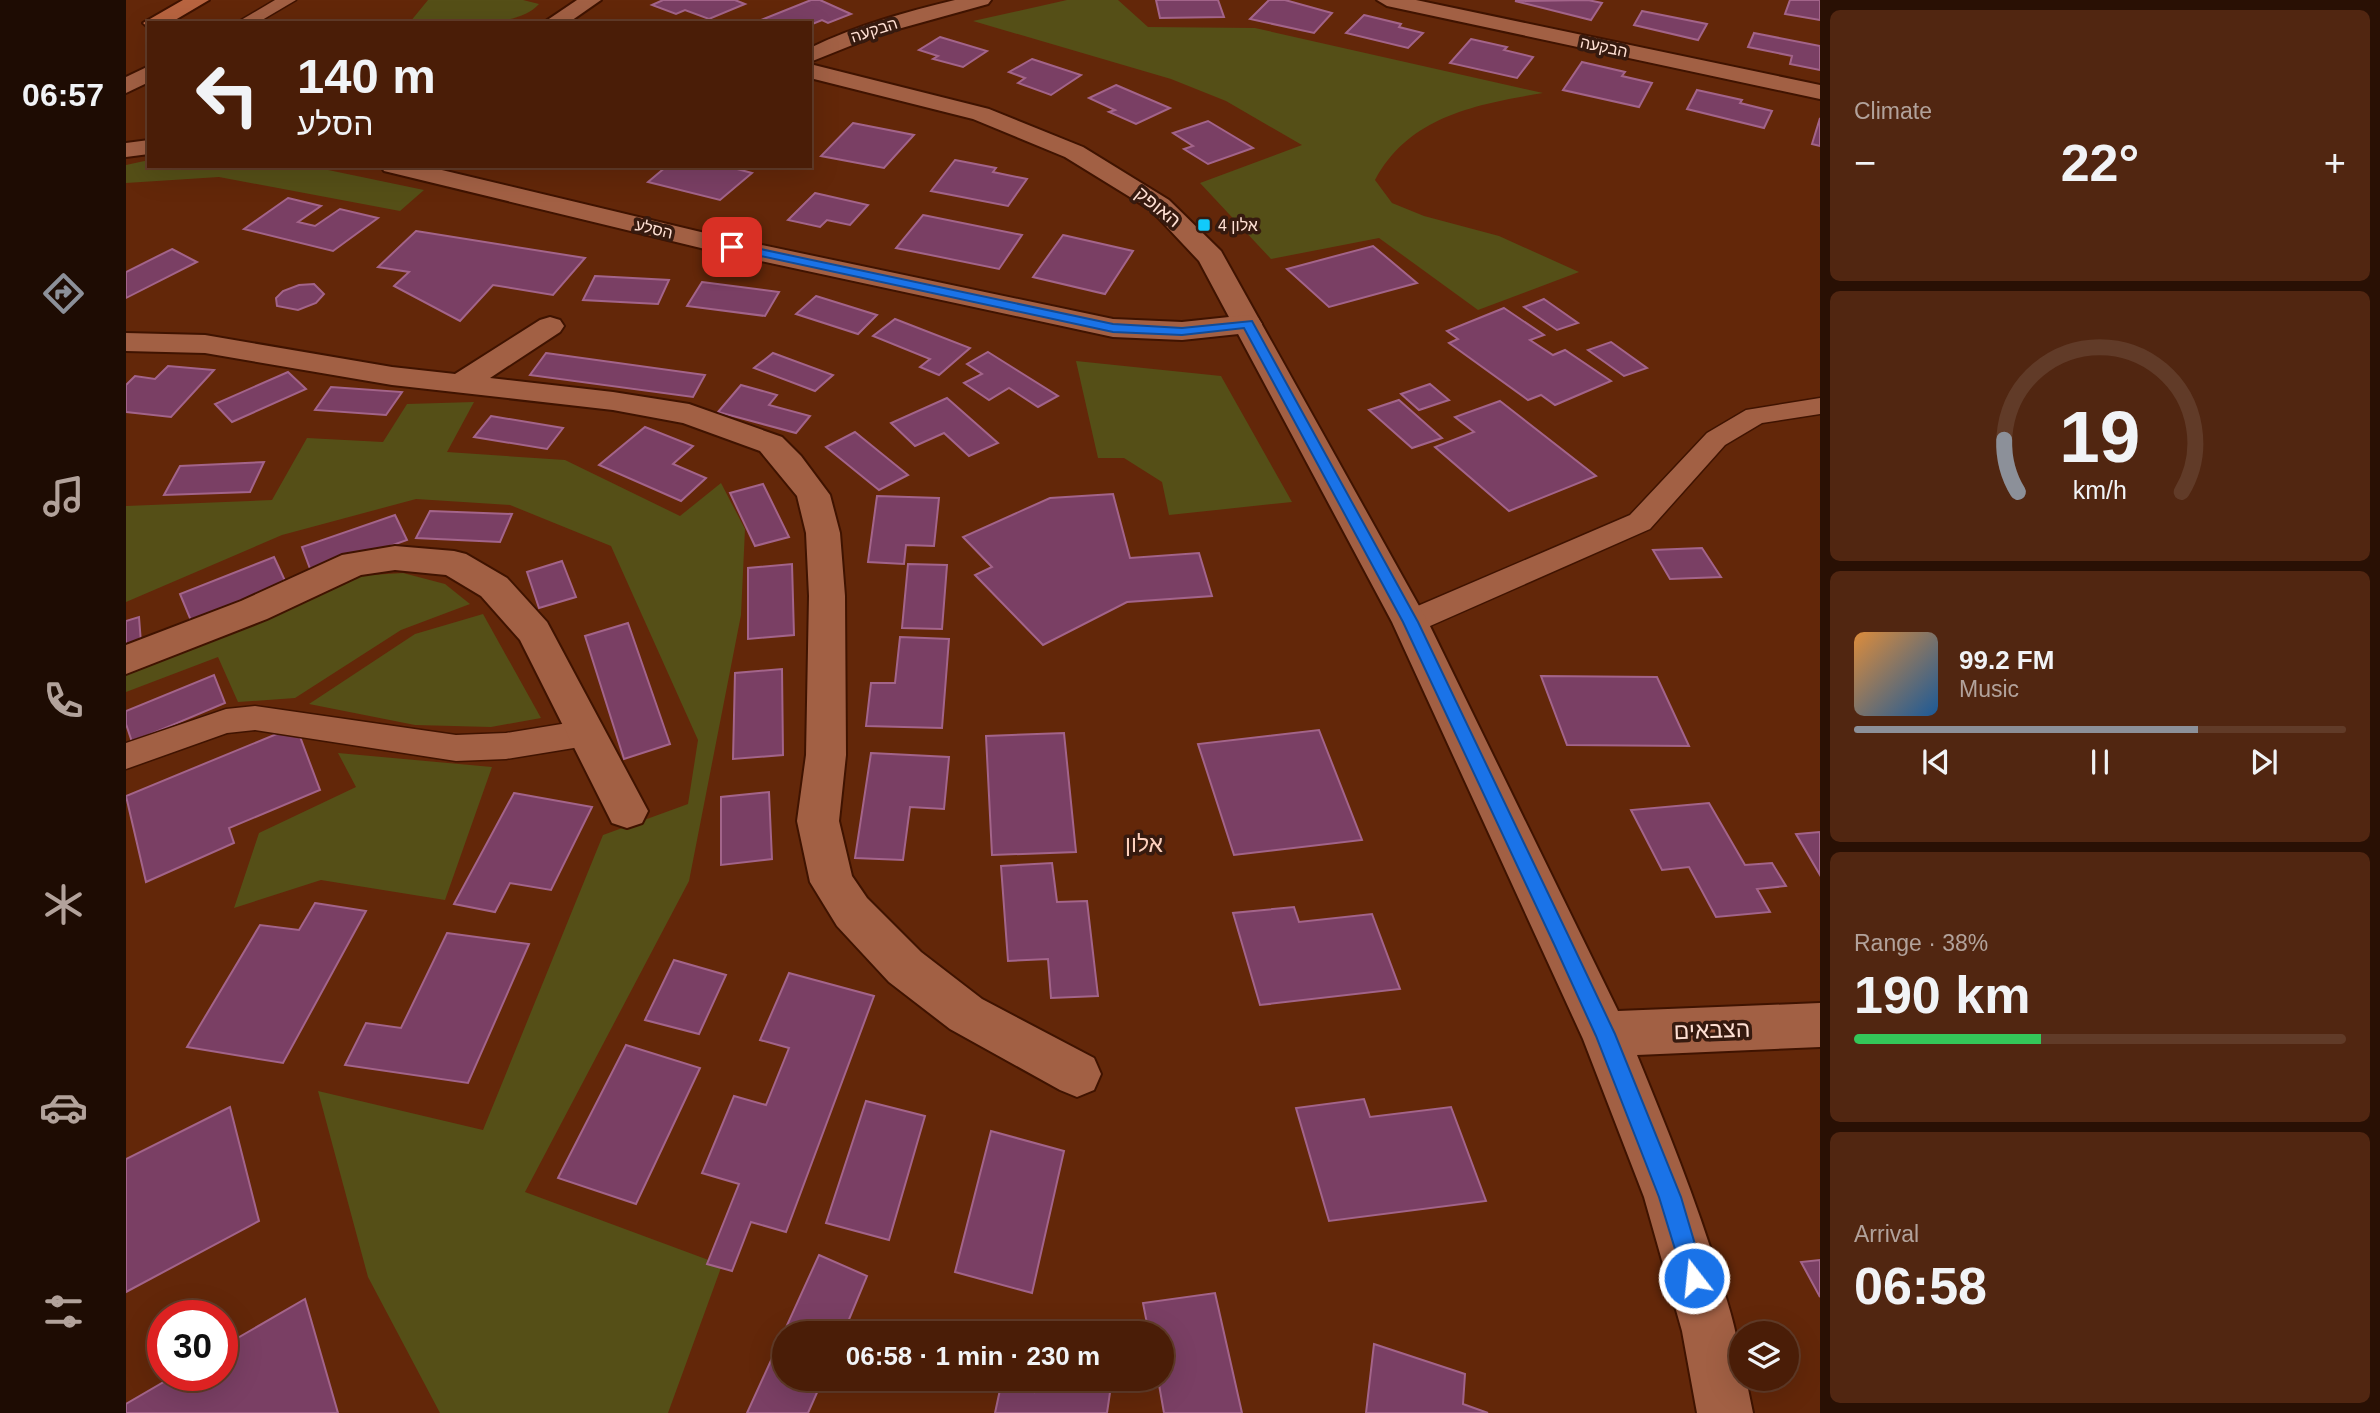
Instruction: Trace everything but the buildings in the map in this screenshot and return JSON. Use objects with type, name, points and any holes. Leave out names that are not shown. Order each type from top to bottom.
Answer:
[{"type":"main road","points":[[156,21],[199,0]]},
{"type":"street","points":[[556,21],[592,0]]},
{"type":"street","name":"הבקעה","points":[[812,55],[840,41],[915,16],[981,0]]},
{"type":"street","name":"הבקעה","points":[[1387,0],[1820,92]]},
{"type":"street","name":"האופק","points":[[812,72],[981,114],[1034,134],[1106,169],[1160,205],[1211,257],[1410,622],[1605,1034],[1670,1197],[1709,1331],[1726,1413]]},
{"type":"street","points":[[126,86],[147,74]]},
{"type":"street","points":[[126,150],[147,147]]},
{"type":"street","name":"הסלע","points":[[401,168],[705,241],[1113,328],[1182,331],[1248,324]]},
{"type":"street","points":[[460,384],[550,326]]},
{"type":"street","points":[[126,342],[205,344],[460,384],[613,401],[689,414],[771,444],[790,463],[813,495],[823,533],[827,596],[826,755],[818,821],[832,882],[852,912],[905,967],[966,1013],[1077,1074]]},
{"type":"street","points":[[126,660],[254,610],[354,564],[395,558],[454,563],[494,587],[534,632],[627,811]]},
{"type":"street","name":"הצבאים","points":[[1605,1034],[1820,1025]]},
{"type":"lane","points":[[248,21],[288,0]]},
{"type":"lane","points":[[1410,622],[1640,522],[1716,439],[1755,416],[1820,407]]},
{"type":"lane","points":[[126,755],[226,721],[255,718],[456,748],[506,746],[586,733]]},
{"type":"shaded area","points":[[428,0],[523,0],[539,4],[528,13],[501,21],[411,21]]},
{"type":"shaded area","points":[[1067,0],[1118,0],[1148,27],[1255,28],[1543,93],[1470,108],[1426,127],[1406,141],[1389,158],[1375,180],[1392,203],[1424,216],[1499,236],[1579,272],[1478,310],[1379,238],[1271,259],[1200,183],[1302,145],[1226,101],[1171,79],[973,21]]},
{"type":"shaded area","points":[[147,160],[147,168],[319,168],[424,190],[400,211],[219,177],[126,183],[126,165]]},
{"type":"shaded area","points":[[1076,361],[1221,376],[1292,502],[1169,515],[1162,482],[1124,458],[1098,458]]},
{"type":"shaded area","points":[[474,402],[447,452],[565,460],[680,516],[721,483],[745,529],[741,615],[689,881],[525,1192],[722,1265],[668,1413],[440,1413],[368,1277],[318,1091],[483,1130],[603,835],[688,804],[698,740],[611,546],[510,505],[416,499],[282,535],[126,602],[126,506],[272,500],[307,438],[383,442],[407,404]]},
{"type":"shaded area","points":[[403,573],[445,584],[470,604],[401,630],[295,698],[238,702],[218,657],[126,692],[126,672],[354,576]]},
{"type":"shaded area","points":[[483,614],[541,718],[491,727],[415,725],[309,704],[415,634]]},
{"type":"shaded area","points":[[338,753],[492,767],[445,900],[321,880],[234,908],[259,833],[356,787]]},
{"type":"place","name":"אלון 4","points":[[1204,225]]},
{"type":"district","name":"אלון","points":[[1144,844]]},
{"type":"route","points":[[732,247],[1113,328],[1151,332],[1248,324],[1410,622],[1605,1034],[1670,1197],[1694,1278]]}]
